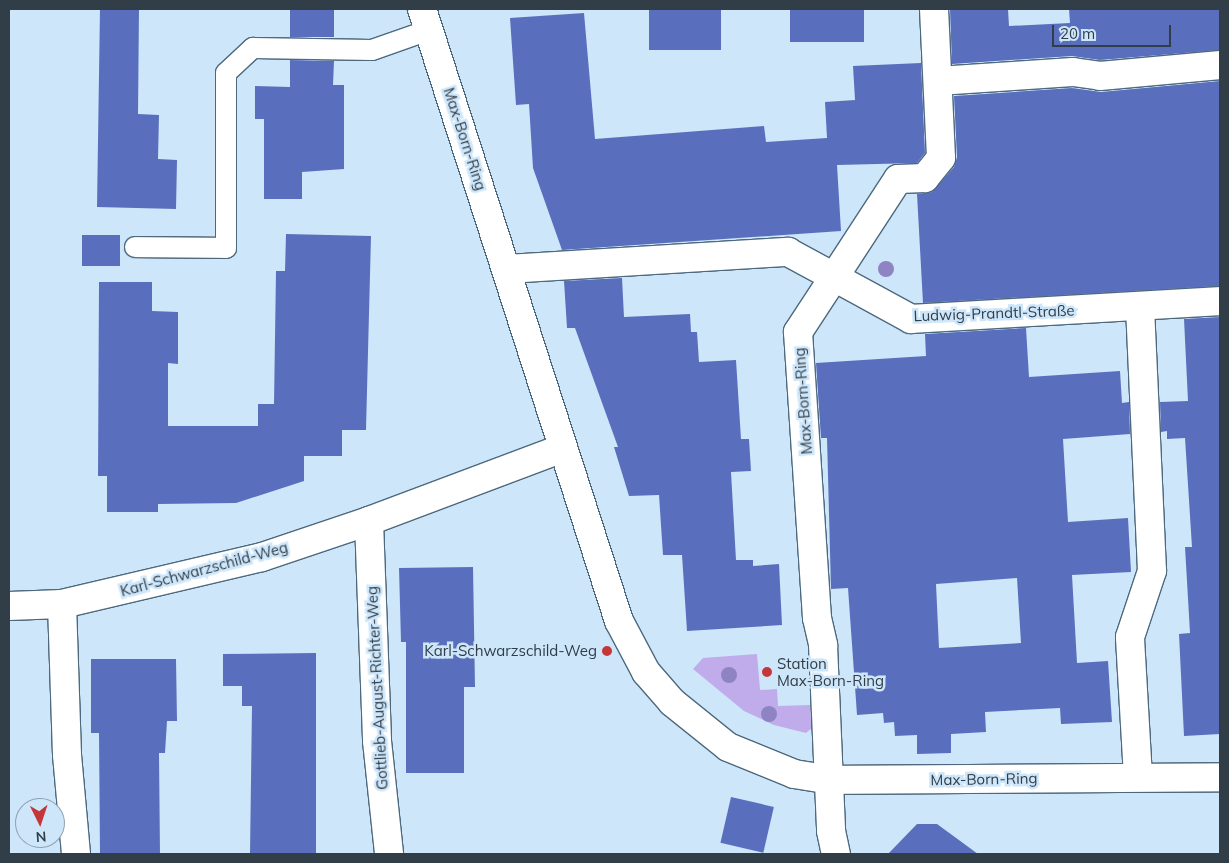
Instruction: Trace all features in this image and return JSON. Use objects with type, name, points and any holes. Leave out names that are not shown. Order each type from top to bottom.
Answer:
[{"type":"street","points":[[507,269],[788,252],[834,277],[898,179],[925,178],[941,158],[934,9]]},
{"type":"street","name":"Max-Born-Ring","points":[[426,20],[619,621],[646,672],[693,722],[728,747],[794,774],[830,780],[1220,777]]},
{"type":"street","points":[[938,82],[1073,72],[1100,76],[1220,65]]},
{"type":"street","name":"Max-Born-Ring","points":[[830,780],[798,332],[834,277]]},
{"type":"street","name":"Ludwig-Prandtl-Straße","points":[[834,277],[911,319],[1220,301]]},
{"type":"street","points":[[1138,777],[1130,637],[1152,571],[1140,306]]},
{"type":"street","name":"Karl-Schwarzschild-Weg","points":[[9,606],[62,604],[262,557],[369,521],[563,448]]},
{"type":"street","name":"Gottlieb-August-Richter-Weg","points":[[369,521],[377,741],[389,854]]},
{"type":"street","points":[[62,604],[67,755],[76,854]]},
{"type":"street","points":[[830,780],[831,831],[836,854]]},
{"type":"lane","points":[[135,247],[226,248],[226,73],[254,48],[372,50],[426,20]]},
{"type":"shaded area","points":[[757,654],[760,690],[777,689],[778,706],[810,705],[812,728],[806,733],[774,725],[744,711],[693,669],[703,658]]},
{"type":"building","points":[[100,9],[139,9],[138,114],[159,115],[158,159],[177,160],[176,209],[97,207]]},
{"type":"building","points":[[290,9],[334,9],[334,37],[290,37]]},
{"type":"building","points":[[649,9],[721,9],[721,50],[649,50]]},
{"type":"building","points":[[790,9],[864,9],[864,42],[790,42]]},
{"type":"building","points":[[950,9],[1008,9],[1009,26],[1070,23],[1069,9],[1220,9],[1220,50],[1100,60],[1072,56],[952,64]]},
{"type":"building","points":[[584,13],[595,139],[764,126],[766,142],[827,138],[825,102],[855,100],[853,66],[921,63],[925,153],[917,163],[837,165],[841,231],[562,250],[533,168],[529,104],[516,105],[510,18]]},
{"type":"building","points":[[290,60],[334,61],[333,85],[344,85],[344,169],[302,172],[302,199],[264,199],[264,119],[255,119],[255,86],[290,87]]},
{"type":"building","points":[[1220,81],[1220,286],[923,303],[917,194],[932,192],[954,167],[957,157],[954,96],[1072,88],[1101,92]]},
{"type":"building","points":[[286,234],[371,236],[366,430],[342,430],[342,456],[304,456],[304,481],[236,503],[158,504],[158,512],[107,512],[107,476],[98,476],[99,282],[152,282],[152,311],[178,312],[178,364],[168,363],[168,426],[258,426],[258,404],[274,404],[276,271],[285,271]]},
{"type":"building","points":[[82,235],[120,235],[120,266],[82,266]]},
{"type":"building","points":[[622,278],[624,317],[690,314],[691,332],[697,332],[699,362],[736,360],[741,439],[749,439],[751,471],[731,472],[736,560],[753,560],[753,566],[779,564],[782,625],[687,631],[682,555],[663,555],[659,495],[629,496],[614,447],[618,447],[575,328],[567,328],[564,281]]},
{"type":"building","points":[[1220,317],[1220,734],[1184,736],[1179,634],[1190,633],[1185,547],[1192,547],[1185,438],[1167,439],[1167,431],[1161,432],[1160,402],[1188,401],[1184,319]]},
{"type":"building","points":[[1026,328],[1029,377],[1120,371],[1122,403],[1129,402],[1130,434],[1063,439],[1068,522],[1128,518],[1131,572],[1072,575],[1077,663],[1108,661],[1112,722],[1061,724],[1060,708],[985,712],[986,732],[951,734],[951,753],[917,754],[917,735],[895,736],[894,722],[884,723],[883,713],[857,715],[848,588],[831,589],[827,438],[821,438],[816,363],[926,356],[925,334]],"holes":[[[1017,578],[1021,643],[939,648],[936,584]]]},
{"type":"building","points":[[473,567],[475,687],[464,687],[464,773],[406,773],[406,642],[401,642],[399,568]]},
{"type":"building","points":[[316,653],[316,854],[250,854],[252,706],[242,706],[242,686],[223,686],[223,654]]},
{"type":"building","points":[[91,659],[176,659],[177,721],[167,721],[165,753],[159,753],[160,854],[100,854],[99,733],[91,733]]},
{"type":"building","points":[[731,797],[774,807],[763,853],[720,843]]},
{"type":"building","points":[[917,824],[937,824],[978,854],[888,854]]},
{"type":"place","name":"Karl-Schwarzschild-Weg","points":[[607,651]]},
{"type":"place","name":"Station Max-Born-Ring","points":[[767,672]]}]
